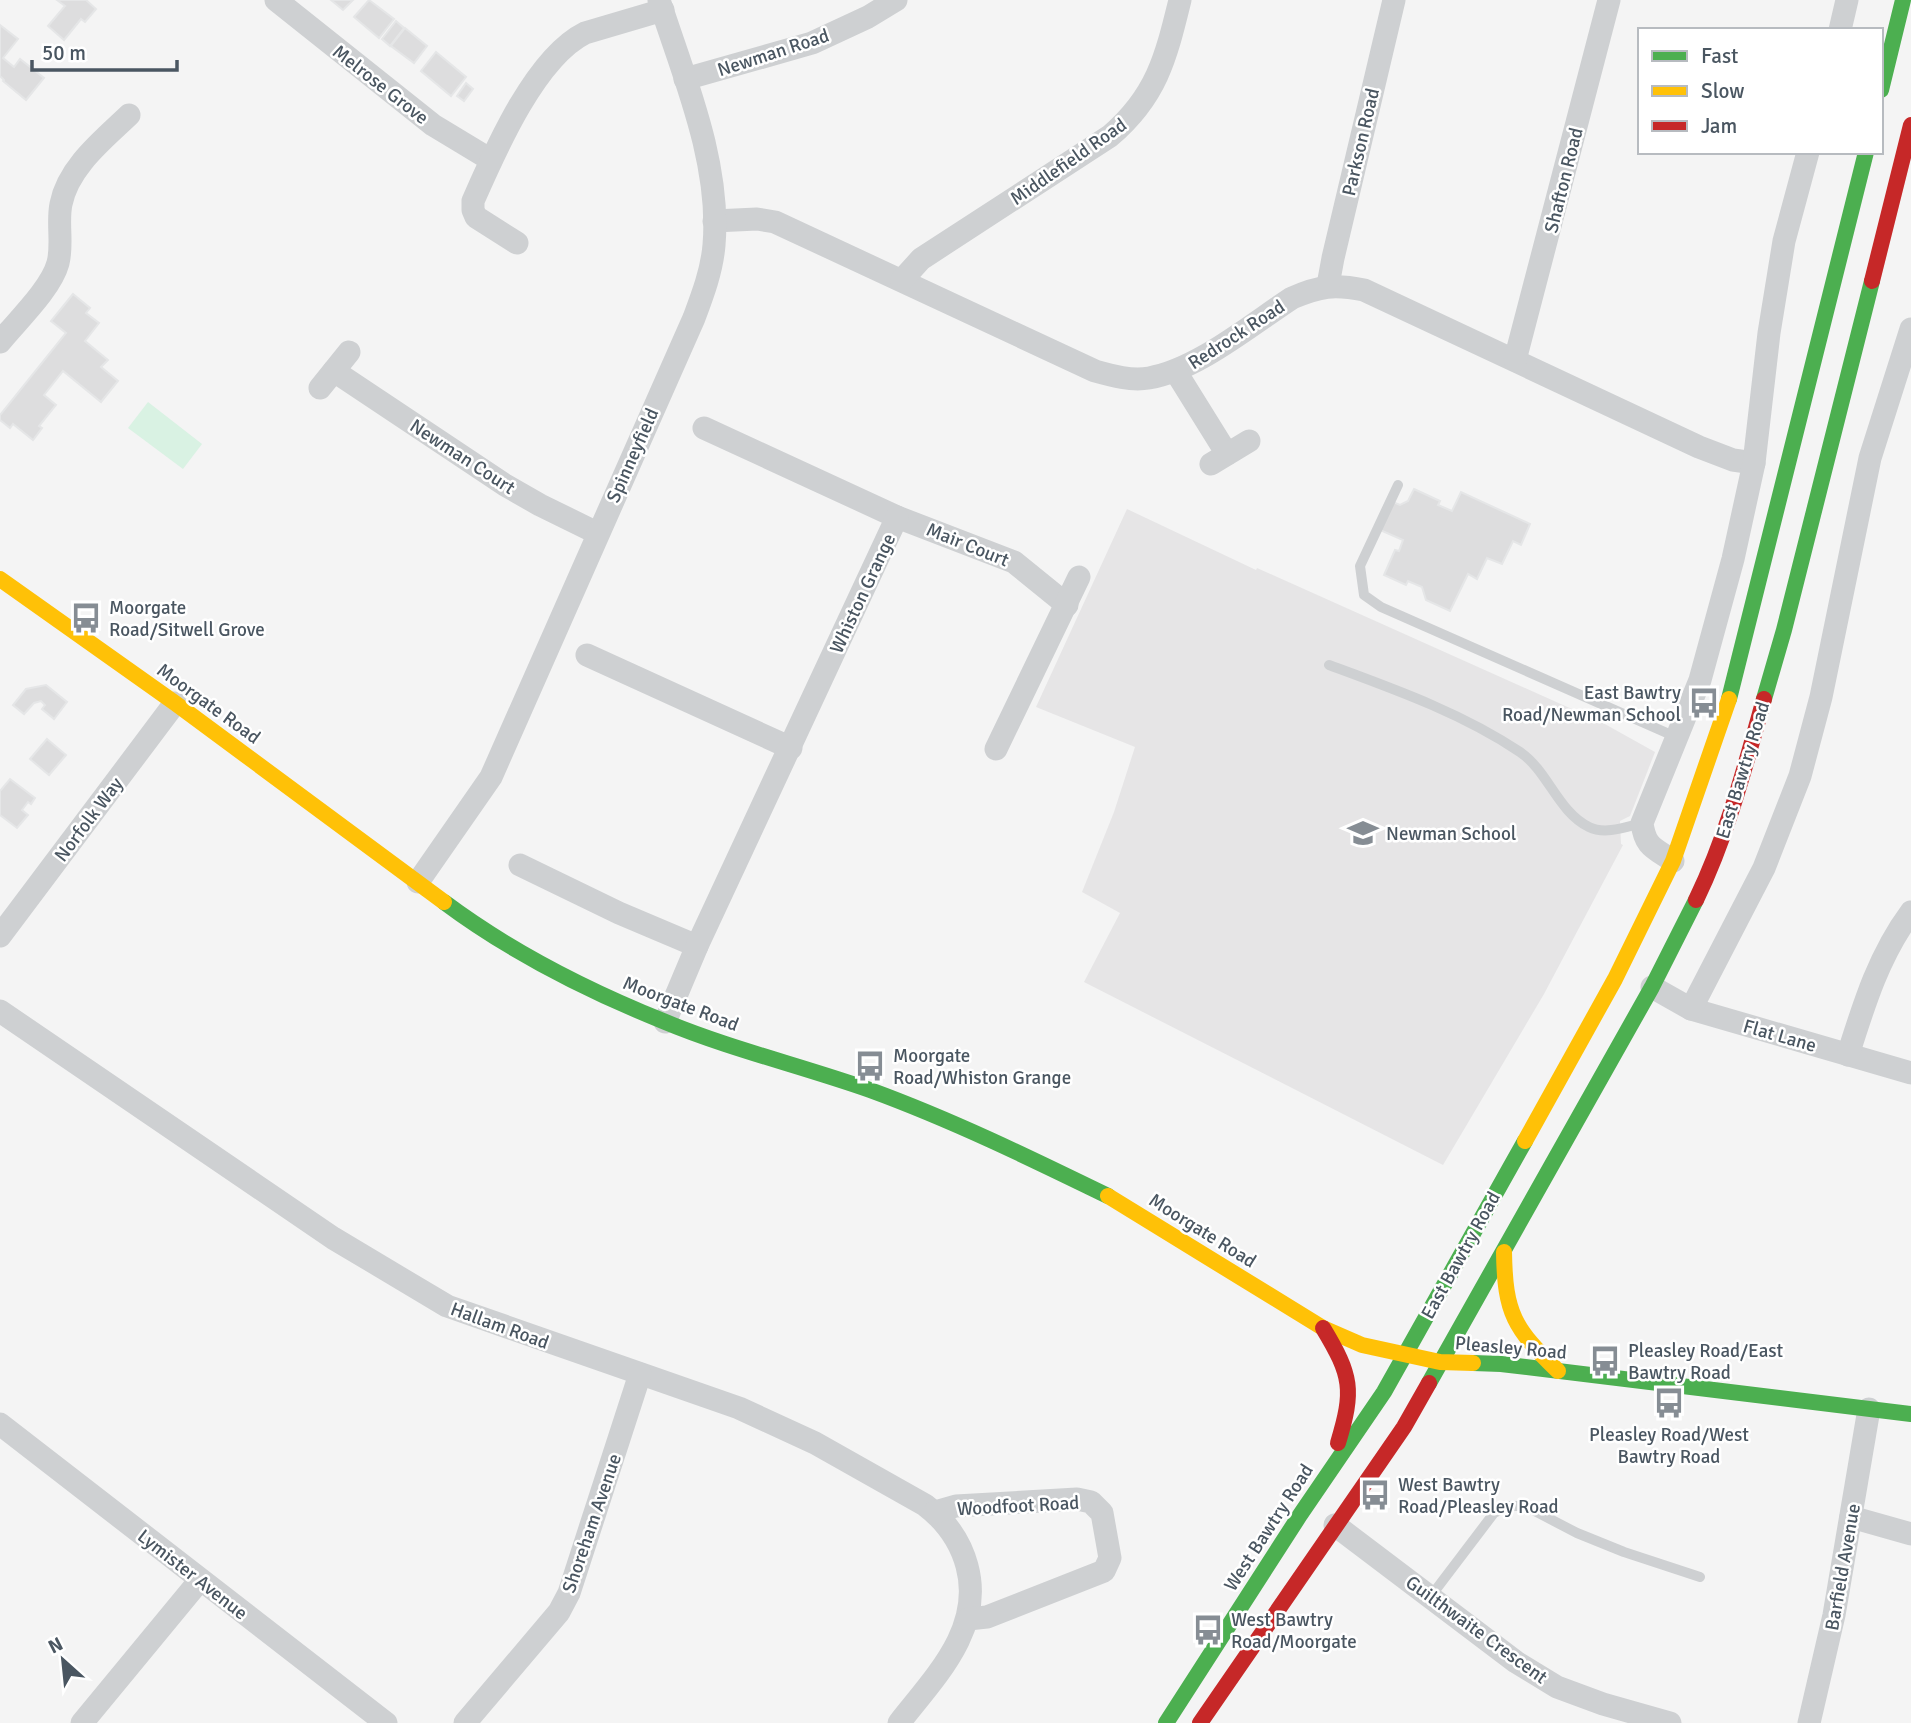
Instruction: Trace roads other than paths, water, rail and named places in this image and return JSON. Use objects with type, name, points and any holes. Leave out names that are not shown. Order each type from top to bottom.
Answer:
[{"type":"main road","points":[[1883,82],[1903,0]]},
{"type":"main road","name":"East Bawtry Road","points":[[1440,1362],[1652,987],[1711,869],[1736,798],[1784,630],[1911,125]]},
{"type":"main road","name":"East Bawtry Road","points":[[1406,1354],[1615,979],[1673,861],[1727,708],[1866,154]]},
{"type":"main road","name":"Moorgate Road","points":[[0,579],[175,703],[470,921],[534,960],[585,987],[665,1022],[869,1090],[1028,1157],[1117,1201],[1323,1328],[1373,1349],[1406,1354]]},
{"type":"main road","points":[[1504,1252],[1507,1307],[1517,1329],[1558,1371]]},
{"type":"main road","points":[[1323,1328],[1346,1367],[1350,1398],[1330,1470]]},
{"type":"main road","name":"Pleasley Road","points":[[1406,1354],[1440,1362],[1495,1364],[1911,1414]]},
{"type":"main road","name":"West Bawtry Road","points":[[1166,1723],[1330,1470],[1384,1392],[1406,1354]]},
{"type":"main road","points":[[1200,1723],[1404,1427],[1440,1362]]},
{"type":"street","name":"Melrose Grove","points":[[276,0],[433,125],[491,160]]},
{"type":"street","name":"Newman Road","points":[[685,79],[813,43],[868,17],[896,0]]},
{"type":"street","name":"Middlefield Road","points":[[902,280],[921,259],[1110,136],[1130,119],[1151,88],[1164,62],[1180,0]]},
{"type":"street","name":"Parkson Road","points":[[1328,285],[1394,0]]},
{"type":"street","name":"Shafton Road","points":[[1515,360],[1609,0]]},
{"type":"street","points":[[1840,28],[1847,0]]},
{"type":"street","points":[[517,243],[477,217],[473,210],[473,201],[491,160],[537,80],[573,39],[661,5]]},
{"type":"street","name":"Spinneyfield","points":[[418,882],[491,777],[694,318],[711,267],[715,221],[709,164],[661,5]]},
{"type":"street","points":[[1883,96],[1911,21]]},
{"type":"street","points":[[0,342],[50,280],[58,262],[60,205],[67,184],[91,152],[130,115]]},
{"type":"street","points":[[1673,861],[1652,848],[1644,839],[1642,823],[1700,680],[1733,559],[1754,463],[1769,332],[1784,241],[1807,154]]},
{"type":"street","name":"Redrock Road","points":[[715,221],[757,219],[775,222],[1095,371],[1120,378],[1147,379],[1176,372],[1292,298],[1328,285],[1364,290],[1699,447],[1733,460],[1754,463]]},
{"type":"street","points":[[1691,1009],[1764,868],[1800,776],[1821,697],[1871,458],[1911,329]]},
{"type":"street","name":"Newman Court","points":[[349,352],[327,379],[540,505],[597,533]]},
{"type":"street","points":[[1176,372],[1219,459],[1249,441]]},
{"type":"street","name":"Whiston Grange","points":[[665,1022],[697,946],[897,517],[704,428]]},
{"type":"street","name":"Mair Court","points":[[897,517],[1014,562],[1067,605]]},
{"type":"street","points":[[996,749],[1079,577]]},
{"type":"street","points":[[587,655],[791,748]]},
{"type":"street","name":"Norfolk Way","points":[[0,936],[175,703]]},
{"type":"street","points":[[520,865],[619,913],[697,946]]},
{"type":"street","points":[[1848,1055],[1872,980],[1889,946],[1911,912]]},
{"type":"street","name":"Flat Lane","points":[[1652,987],[1691,1009],[1911,1073]]},
{"type":"street","name":"Hallam Road","points":[[0,1011],[333,1238],[447,1306],[739,1408],[815,1443],[925,1504],[941,1516],[956,1537],[965,1558],[971,1581],[968,1619]]},
{"type":"street","name":"Shoreham Avenue","points":[[465,1723],[559,1612],[569,1593],[640,1374]]},
{"type":"street","name":"Barfield Avenue","points":[[1809,1723],[1834,1615],[1869,1409]]},
{"type":"street","name":"Lymister Avenue","points":[[0,1424],[386,1723]]},
{"type":"street","name":"Woodfoot Road","points":[[935,1512],[956,1506],[1077,1499],[1091,1502],[1102,1513],[1110,1558],[1104,1571],[987,1616],[968,1619]]},
{"type":"street","points":[[1851,1517],[1911,1534]]},
{"type":"street","name":"Guilthwaite Crescent","points":[[1335,1525],[1516,1662],[1557,1687],[1603,1704],[1670,1723]]},
{"type":"street","points":[[82,1723],[200,1580]]},
{"type":"street","points":[[899,1723],[947,1660],[968,1619]]},
{"type":"lane","points":[[1398,485],[1360,566],[1364,594],[1381,607],[1676,737]]},
{"type":"lane","points":[[1329,665],[1397,690],[1459,719],[1521,753],[1580,821],[1592,829],[1611,830],[1642,823]]},
{"type":"lane","points":[[1431,1596],[1494,1513],[1508,1506],[1525,1506],[1589,1537],[1700,1577]]},
{"type":"place","name":"Moorgate Road/Sitwell Grove","points":[[86,618]]},
{"type":"place","name":"East Bawtry Road/Newman School","points":[[1704,703]]},
{"type":"place","name":"Newman School","points":[[1363,833]]},
{"type":"place","name":"Moorgate Road/Whiston Grange","points":[[870,1066]]},
{"type":"place","name":"Pleasley Road/East Bawtry Road","points":[[1605,1361]]},
{"type":"place","name":"Pleasley Road/West Bawtry Road","points":[[1669,1403]]},
{"type":"place","name":"West Bawtry Road/Pleasley Road","points":[[1375,1495]]},
{"type":"place","name":"West Bawtry Road/Moorgate","points":[[1208,1630]]}]
